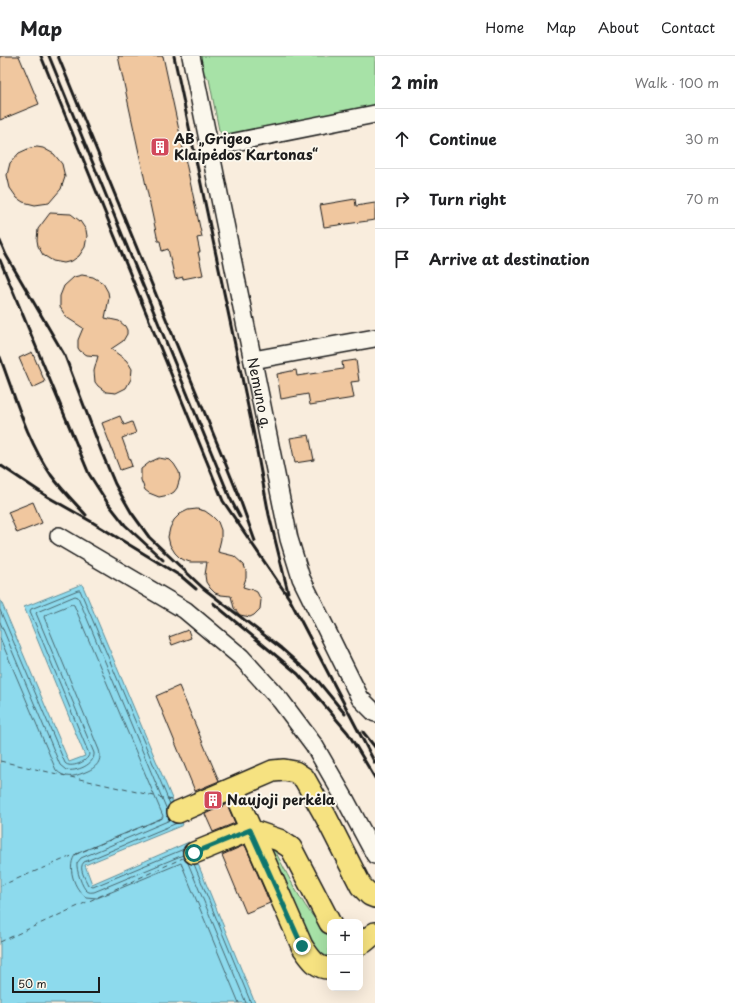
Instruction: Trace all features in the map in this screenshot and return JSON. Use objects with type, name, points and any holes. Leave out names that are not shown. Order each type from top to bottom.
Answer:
[{"type":"main road","points":[[178,812],[273,772],[284,770],[295,772],[304,778],[326,817],[361,886],[370,895],[375,897]]},
{"type":"main road","points":[[233,789],[302,946],[317,965],[327,968]]},
{"type":"main road","points":[[194,853],[250,830],[268,836],[291,848],[328,919]]},
{"type":"main road","points":[[361,955],[368,941]]},
{"type":"street","name":"Nemuno g.","points":[[191,56],[289,539],[301,578],[360,698],[375,714]]},
{"type":"street","points":[[210,147],[375,114]]},
{"type":"street","points":[[253,360],[375,338]]},
{"type":"street","points":[[59,536],[185,610],[241,657],[281,701],[314,746],[375,855]]},
{"type":"green space","points":[[197,56],[375,56],[375,109],[225,137],[219,130],[209,79],[199,68]]},
{"type":"green space","points":[[268,845],[273,847],[305,906],[321,926],[327,931],[327,956],[326,958],[318,956]]},
{"type":"water","points":[[82,584],[183,825],[85,865],[92,884],[189,842],[255,1003],[0,1003],[0,599],[69,762],[85,756],[24,607]]},
{"type":"building","points":[[0,56],[19,56],[39,104],[0,120]]},
{"type":"building","name":"AB „Grigeo Klaipėdos Kartonas“","points":[[118,56],[163,56],[202,237],[197,238],[200,252],[198,252],[203,275],[175,279],[168,249],[162,251],[160,241],[158,241]]},
{"type":"building","points":[[30,148],[43,148],[54,154],[62,164],[65,177],[61,189],[49,203],[35,205],[23,202],[17,198],[10,188],[7,175],[10,163],[19,153]]},
{"type":"building","points":[[355,199],[356,206],[375,203],[375,220],[324,227],[320,205]]},
{"type":"building","points":[[50,213],[71,214],[80,221],[86,230],[87,236],[85,247],[79,256],[72,261],[64,263],[53,261],[43,255],[38,246],[38,229]]},
{"type":"building","points":[[82,275],[93,277],[103,283],[108,292],[109,298],[105,318],[119,321],[127,330],[127,334],[123,341],[111,349],[126,360],[132,369],[131,379],[126,388],[116,393],[106,392],[95,382],[94,371],[98,356],[87,355],[80,351],[78,348],[78,340],[83,328],[66,317],[60,307],[60,296],[64,286],[74,277]]},
{"type":"building","points":[[32,352],[45,382],[32,388],[19,358]]},
{"type":"building","points":[[356,360],[359,381],[351,382],[354,398],[310,405],[308,394],[281,399],[277,374],[296,370],[297,376],[343,369],[342,362]]},
{"type":"building","points":[[120,416],[124,425],[132,422],[136,433],[122,438],[132,466],[120,470],[102,423]]},
{"type":"building","points":[[309,435],[314,460],[295,463],[290,438]]},
{"type":"building","points":[[159,458],[170,460],[179,472],[180,478],[174,492],[169,495],[159,497],[145,490],[141,480],[141,469],[150,462]]},
{"type":"building","points":[[33,502],[42,523],[17,533],[8,512]]},
{"type":"building","points":[[197,509],[205,511],[218,522],[221,530],[221,539],[218,552],[234,556],[244,565],[246,578],[243,587],[257,592],[261,600],[260,609],[254,615],[250,617],[240,615],[234,608],[231,596],[215,593],[210,588],[206,582],[205,575],[207,562],[190,562],[181,559],[170,545],[168,537],[174,520],[180,514],[188,510]]},
{"type":"building","points":[[188,630],[191,638],[172,645],[169,637]]},
{"type":"building","points":[[179,686],[219,781],[195,791],[156,696]]},
{"type":"building","points":[[227,804],[235,823],[213,832],[205,814]]},
{"type":"building","points":[[245,845],[270,903],[246,913],[222,855]]},
{"type":"ferry route","points":[[0,761],[172,800]]},
{"type":"ferry route","points":[[0,886],[170,815]]},
{"type":"ferry route","points":[[0,942],[185,857]]},
{"type":"railway","points":[[41,56],[223,501],[289,598],[375,763]]},
{"type":"railway","points":[[49,56],[230,498],[240,517]]},
{"type":"railway","points":[[58,56],[238,494],[255,541]]},
{"type":"railway","points":[[174,56],[253,430],[269,515],[288,592]]},
{"type":"railway","points":[[0,241],[6,255],[65,356],[115,484],[131,512],[149,537],[203,588],[281,648],[318,681],[345,714]]},
{"type":"railway","points":[[0,260],[89,474],[107,502],[125,525],[163,560]]},
{"type":"railway","points":[[0,357],[28,433],[43,462],[59,486],[86,515]]},
{"type":"railway","points":[[0,465],[48,497],[182,577],[196,589]]},
{"type":"railway","points":[[213,603],[298,674],[348,733],[375,778]]},
{"type":"railway","points":[[363,732],[375,747]]},
{"type":"place","name":"AB „Grigeo Klaipėdos Kartonas“","points":[[160,147]]},
{"type":"place","name":"Naujoji perkėla","points":[[213,800]]},
{"type":"route","points":[[194,853],[250,830],[302,946]]}]
